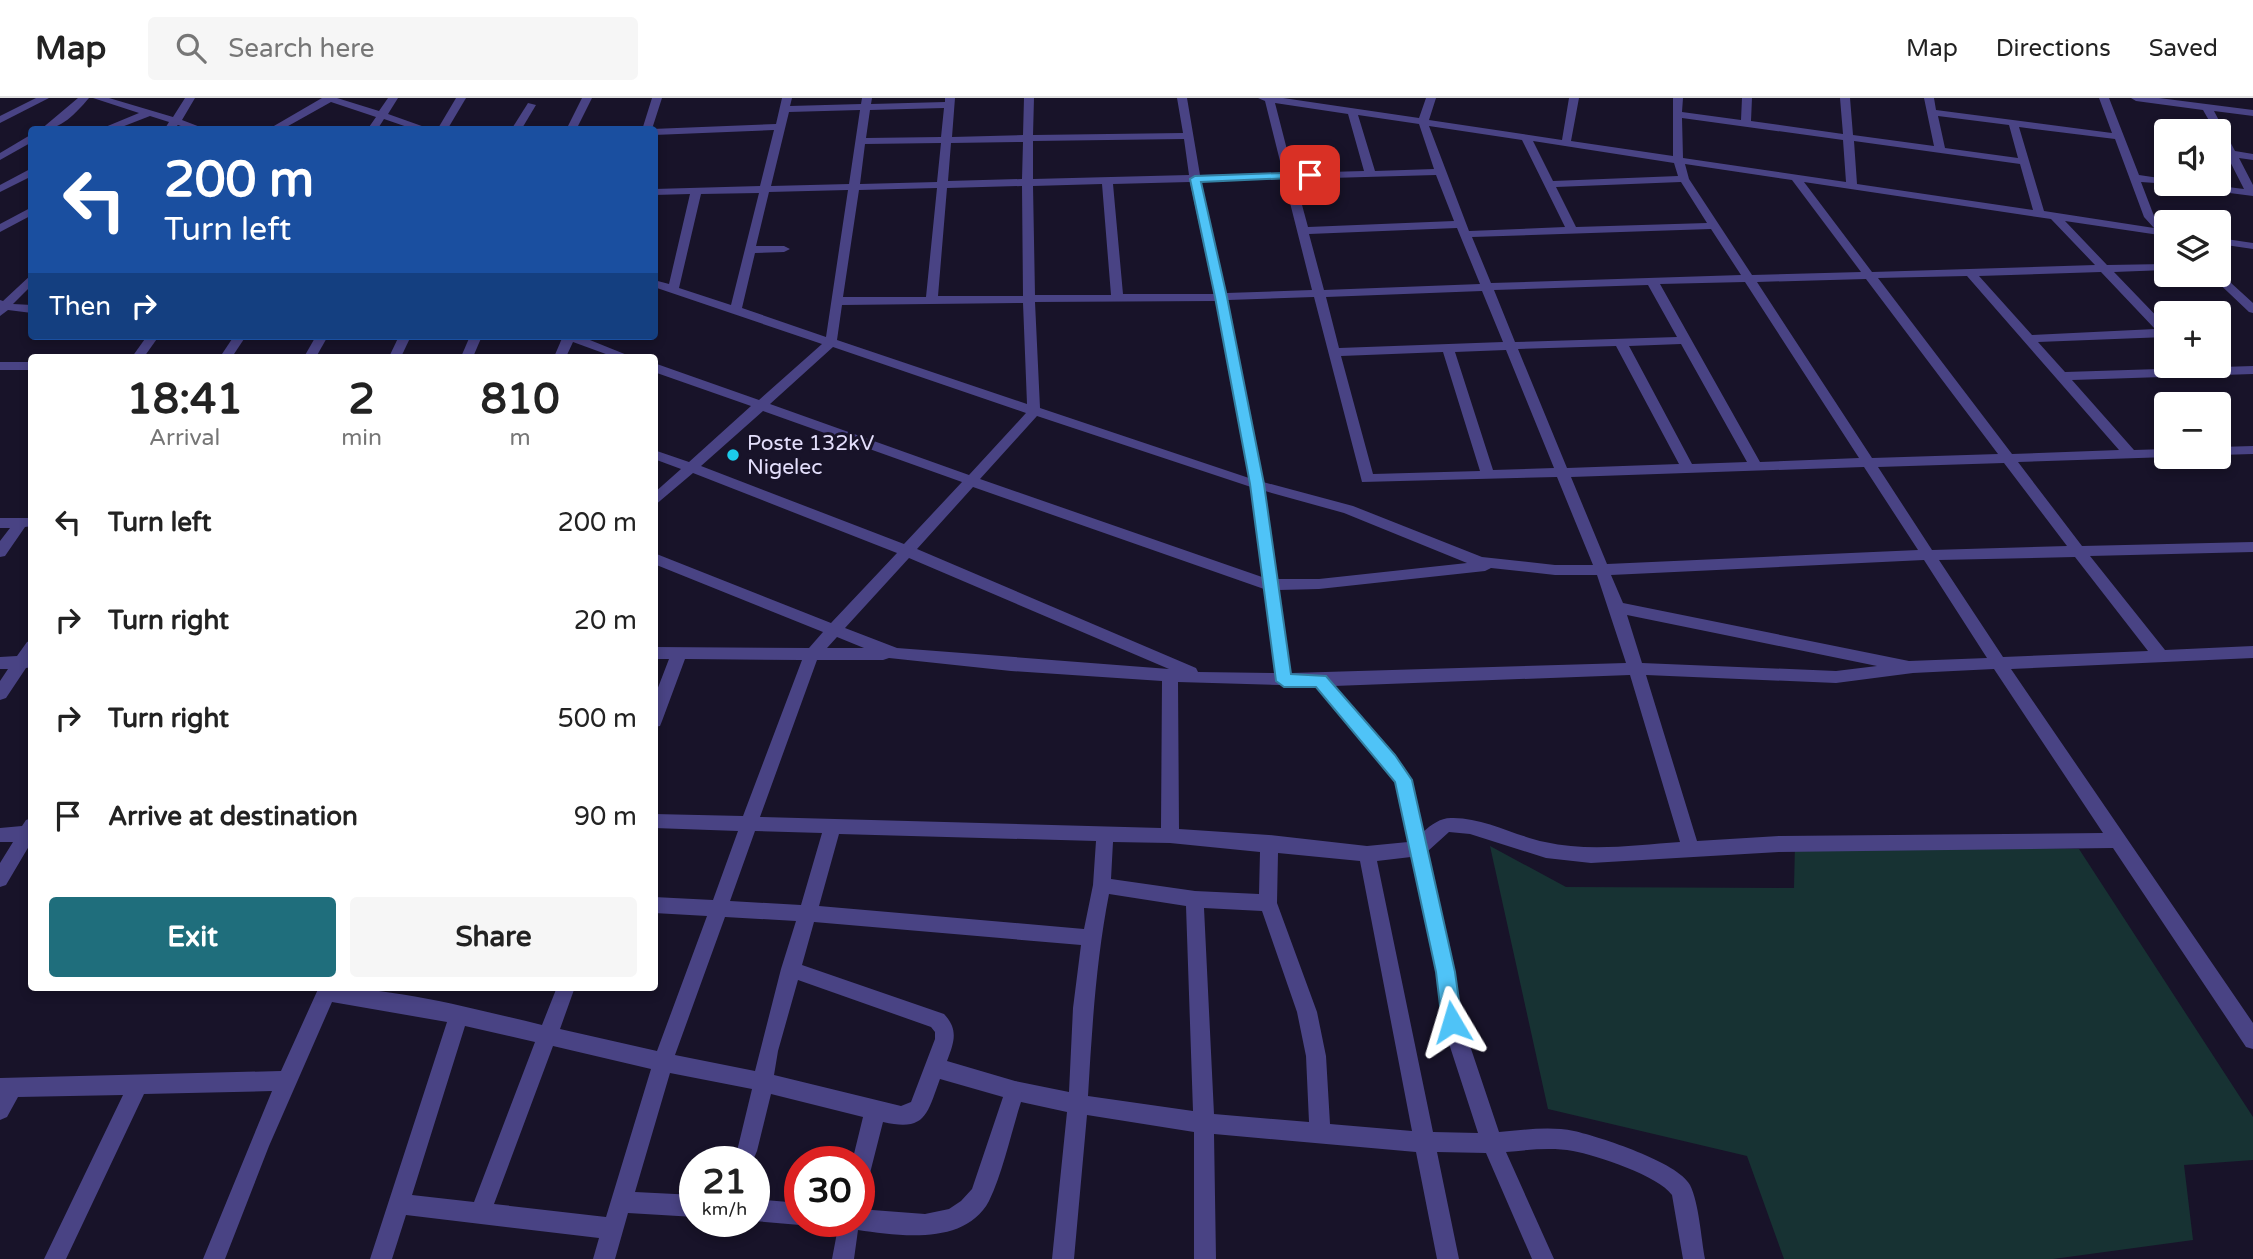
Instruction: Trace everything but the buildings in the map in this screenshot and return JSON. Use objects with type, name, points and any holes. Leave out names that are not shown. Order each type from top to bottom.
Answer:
[{"type":"street","points":[[0,120],[44,98]]},
{"type":"street","points":[[51,126],[84,98]]},
{"type":"street","points":[[98,98],[148,114],[167,126]]},
{"type":"street","points":[[170,126],[190,98]]},
{"type":"street","points":[[279,126],[330,98],[415,126]]},
{"type":"street","points":[[374,126],[393,98]]},
{"type":"street","points":[[444,126],[461,98]]},
{"type":"street","points":[[574,126],[587,98]]},
{"type":"street","points":[[648,126],[657,98]]},
{"type":"street","points":[[604,1259],[663,1062],[716,908],[792,699],[813,653],[1034,412],[1027,300],[1026,183],[1029,98]]},
{"type":"street","points":[[1182,98],[1195,179],[1257,484],[1284,681]]},
{"type":"street","points":[[1263,98],[1327,103],[1352,111],[2154,232]]},
{"type":"street","points":[[1431,98],[1423,122],[1440,172],[1617,607],[1691,849]]},
{"type":"street","points":[[1566,143],[1574,98]]},
{"type":"street","points":[[1746,98],[1746,122]]},
{"type":"street","points":[[1845,98],[1852,185]]},
{"type":"street","points":[[1929,98],[1940,150]]},
{"type":"street","points":[[2104,98],[2149,217],[2154,222]]},
{"type":"street","points":[[2136,98],[2253,113]]},
{"type":"street","points":[[1269,99],[1367,479],[2154,453]]},
{"type":"street","points":[[735,311],[786,104],[950,101],[932,301]]},
{"type":"street","points":[[658,497],[831,342],[867,103]]},
{"type":"street","points":[[518,126],[531,104]]},
{"type":"street","points":[[2025,162],[1746,122],[1678,106],[1677,160],[1684,179],[1999,664],[2252,1037]]},
{"type":"street","points":[[2207,107],[2253,193]]},
{"type":"street","points":[[1352,111],[1370,173]]},
{"type":"street","points":[[1931,112],[2119,137]]},
{"type":"street","points":[[114,126],[148,114]]},
{"type":"street","points":[[2013,123],[2039,213]]},
{"type":"street","points":[[658,132],[780,127]]},
{"type":"street","points":[[862,141],[1187,136]]},
{"type":"street","points":[[1526,137],[1573,230]]},
{"type":"street","points":[[0,157],[28,140]]},
{"type":"street","points":[[2232,154],[2253,157]]},
{"type":"street","points":[[658,192],[1440,172]]},
{"type":"street","points":[[0,190],[28,173]]},
{"type":"street","points":[[1794,176],[1866,275],[2161,656]]},
{"type":"street","points":[[2134,178],[2154,180]]},
{"type":"street","points":[[1550,184],[1684,179]]},
{"type":"street","points":[[1107,181],[1117,297]]},
{"type":"street","points":[[2231,190],[2253,193]]},
{"type":"street","points":[[673,290],[696,192]]},
{"type":"street","points":[[0,229],[28,212]]},
{"type":"street","points":[[2053,215],[2154,320]]},
{"type":"street","points":[[1302,231],[1573,230],[1715,226]]},
{"type":"street","points":[[2231,243],[2253,246]]},
{"type":"street","points":[[751,250],[784,249]]},
{"type":"street","points":[[837,301],[1221,297],[1488,286],[2154,267]]},
{"type":"street","points":[[1970,272],[2130,454]]},
{"type":"street","points":[[2,307],[28,281]]},
{"type":"street","points":[[1651,281],[1757,468]]},
{"type":"street","points":[[658,284],[1034,412],[1257,484],[1348,509],[1490,565]]},
{"type":"street","points":[[2229,287],[2253,309]]},
{"type":"street","points":[[2,307],[28,309]]},
{"type":"street","points":[[2027,339],[2154,334]]},
{"type":"street","points":[[580,340],[618,354]]},
{"type":"street","points":[[1334,352],[1684,340]]},
{"type":"street","points":[[1621,343],[1689,470]]},
{"type":"street","points":[[1448,349],[1488,476]]},
{"type":"street","points":[[0,366],[28,366]]},
{"type":"street","points":[[658,368],[1164,550],[1270,585],[1319,584],[1490,565],[1602,570],[1929,555],[2253,547]]},
{"type":"street","points":[[2231,370],[2253,370]]},
{"type":"street","points":[[2059,376],[2154,371]]},
{"type":"street","points":[[2231,451],[2253,450]]},
{"type":"street","points":[[658,455],[1078,621],[1202,678]]},
{"type":"street","points":[[0,523],[26,522]]},
{"type":"street","points":[[0,552],[26,522]]},
{"type":"street","points":[[658,560],[833,631],[897,654]]},
{"type":"street","points":[[1617,607],[1913,667]]},
{"type":"street","points":[[658,653],[897,654],[1011,666],[1284,681],[1637,669],[1806,678],[1863,675],[1913,667],[2253,652]]},
{"type":"street","points":[[658,710],[679,653]]},
{"type":"street","points":[[0,663],[26,662]]},
{"type":"street","points":[[0,694],[26,662]]},
{"type":"street","points":[[1170,675],[1170,836]]},
{"type":"street","points":[[1320,680],[1403,780],[1446,972],[1452,1022],[1492,1143],[1544,1259]]},
{"type":"street","points":[[658,821],[1170,836],[1367,853],[1418,849],[1438,829],[1449,825],[1470,827],[1546,850],[1591,855],[1779,844],[2119,840]]},
{"type":"street","points":[[748,1146],[764,1082],[768,1051],[833,825]]},
{"type":"street","points":[[0,835],[28,831]]},
{"type":"street","points":[[0,879],[28,834]]},
{"type":"street","points":[[1063,1259],[1078,1104],[1083,1008],[1091,938],[1102,886],[1105,835]]},
{"type":"street","points":[[1269,843],[1268,903],[1307,1012],[1316,1056],[1320,1133]]},
{"type":"street","points":[[1367,853],[1384,951],[1448,1259]]},
{"type":"street","points":[[1102,886],[1195,899],[1268,903]]},
{"type":"street","points":[[1195,899],[1204,1123],[1205,1259]]},
{"type":"street","points":[[658,905],[808,913],[1091,938]]},
{"type":"street","points":[[333,991],[459,1015],[663,1062],[764,1082],[874,1111],[901,1116],[912,1115],[925,1098],[945,1039],[944,1028],[937,1020],[790,969]]},
{"type":"street","points":[[214,1259],[287,1081],[328,991]]},
{"type":"street","points":[[480,1213],[564,991]]},
{"type":"street","points":[[381,1259],[459,1015]]},
{"type":"street","points":[[936,1068],[1015,1091],[1078,1104],[1204,1123],[1425,1142],[1492,1143],[1538,1139],[1573,1141],[1633,1160],[1666,1175],[1682,1191],[1694,1259]]},
{"type":"street","points":[[0,1110],[6,1088],[287,1081]]},
{"type":"street","points":[[55,1259],[138,1085]]},
{"type":"street","points":[[875,1221],[924,1226],[954,1220],[970,1210],[980,1196],[1015,1091]]},
{"type":"street","points":[[866,1146],[874,1111]]},
{"type":"street","points":[[622,1202],[679,1205]]},
{"type":"street","points":[[398,1204],[613,1229]]},
{"type":"street","points":[[842,1259],[846,1237]]},
{"type":"green space","points":[[1795,844],[2079,849],[2253,1117],[2253,1160],[2184,1165],[2193,1240],[2053,1259],[1784,1259],[1747,1156],[1548,1109],[1490,846],[1566,887],[1794,888]]},
{"type":"place","name":"Poste 132kV Nigelec","points":[[733,455]]},
{"type":"route","points":[[1310,175],[1195,179],[1257,484],[1284,681],[1320,680],[1403,780],[1446,972],[1452,1022]]}]
